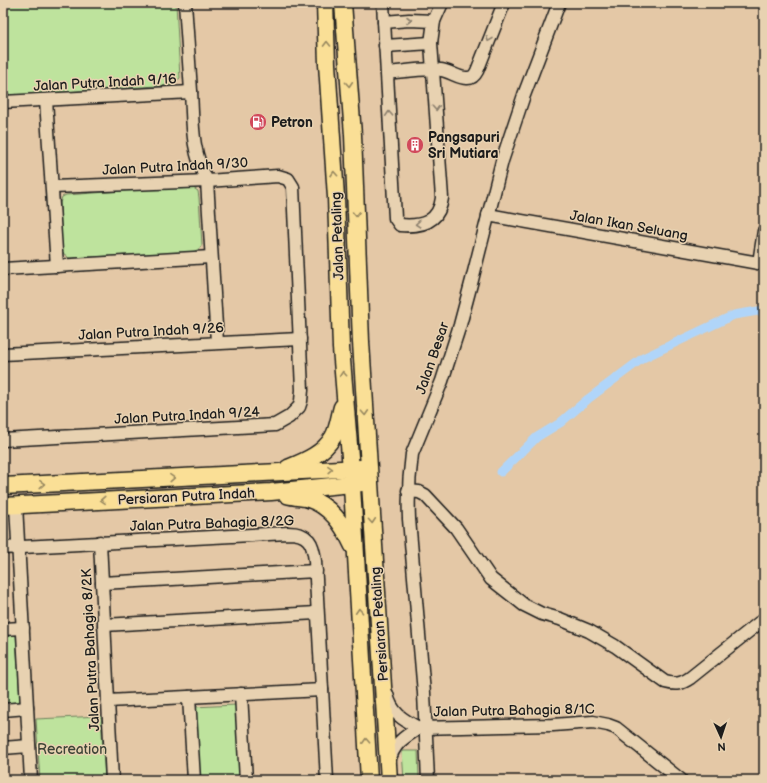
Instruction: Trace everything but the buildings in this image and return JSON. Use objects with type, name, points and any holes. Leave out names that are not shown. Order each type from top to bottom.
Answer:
[{"type":"main road","points":[[314,3],[320,11],[327,26]]},
{"type":"main road","name":"Jalan Petaling","points":[[325,3],[327,26],[327,64],[336,197],[341,348],[351,476]]},
{"type":"main road","name":"Jalan Petaling","points":[[343,3],[352,135],[361,342],[369,475]]},
{"type":"main road","points":[[269,472],[288,468],[303,462],[323,448],[333,437],[345,396]]},
{"type":"main road","name":"Persiaran Putra Indah","points":[[3,486],[269,472],[351,476],[369,475]]},
{"type":"main road","name":"Persiaran Petaling","points":[[369,475],[388,775]]},
{"type":"main road","name":"Persiaran Putra Indah","points":[[10,506],[271,492],[351,476]]},
{"type":"main road","name":"Persiaran Petaling","points":[[351,476],[368,780]]},
{"type":"main road","points":[[271,492],[305,498],[325,507],[340,522],[355,552]]},
{"type":"street","name":"Jalan Putra Indah 9/16","points":[[3,102],[191,92],[185,3]]},
{"type":"street","points":[[383,3],[395,218],[400,225],[423,224],[428,222],[438,212],[441,205],[442,198],[431,43],[434,21],[442,3]]},
{"type":"street","points":[[387,73],[433,69],[441,70],[466,79],[471,78],[475,75],[504,3]]},
{"type":"street","name":"Jalan Besar","points":[[428,780],[422,728],[408,491],[412,454],[442,380],[460,325],[507,144],[543,42],[559,3]]},
{"type":"street","points":[[384,22],[409,20],[434,21]]},
{"type":"street","points":[[385,46],[431,43]]},
{"type":"street","points":[[191,92],[192,131],[200,167],[207,180],[217,342]]},
{"type":"street","points":[[46,100],[53,187],[57,266]]},
{"type":"street","name":"Jalan Putra Indah 9/30","points":[[53,187],[278,176],[288,179],[293,187]]},
{"type":"street","name":"Jalan Putra Indah 9/24","points":[[3,440],[275,425],[289,417],[299,407],[302,390],[293,187]]},
{"type":"street","name":"Jalan Ikan Seluang","points":[[488,215],[761,263]]},
{"type":"street","points":[[761,263],[764,231]]},
{"type":"street","points":[[3,269],[211,257]]},
{"type":"street","name":"Jalan Putra Indah 9/26","points":[[3,354],[300,339]]},
{"type":"street","points":[[408,491],[419,492],[425,495],[456,528],[491,580],[524,605],[542,614],[560,619],[589,631],[615,646],[665,682],[674,685],[682,684],[764,619]]},
{"type":"street","points":[[10,506],[18,547],[31,780]]},
{"type":"street","name":"Jalan Putra Bahagia 8/2G","points":[[3,548],[296,533],[307,538],[314,551],[316,571],[317,613],[328,780]]},
{"type":"street","name":"Jalan Putra Bahagia 8/2K","points":[[100,542],[112,780]]},
{"type":"street","points":[[102,583],[316,571]]},
{"type":"street","points":[[104,624],[317,613]]},
{"type":"street","points":[[3,629],[23,628]]},
{"type":"street","points":[[383,679],[389,704],[394,712],[408,722],[422,728]]},
{"type":"street","points":[[108,701],[322,690]]},
{"type":"street","points":[[240,694],[246,780]]},
{"type":"street","points":[[189,697],[194,780]]},
{"type":"street","points":[[3,710],[27,708]]},
{"type":"street","name":"Jalan Putra Bahagia 8/1C","points":[[422,728],[553,725],[593,722],[608,725],[616,728],[681,780]]},
{"type":"street","points":[[388,775],[390,758],[397,742],[403,737],[422,728]]},
{"type":"street","points":[[3,748],[29,746]]},
{"type":"green space","points":[[3,3],[176,3],[180,78],[172,85],[3,96]]},
{"type":"green space","points":[[190,186],[198,191],[199,198],[202,245],[199,249],[193,252],[69,258],[63,253],[60,203],[62,197],[66,195]]},
{"type":"green space","points":[[16,635],[20,702],[3,703],[3,636]]},
{"type":"green space","points":[[236,705],[240,780],[197,780],[193,707]]},
{"type":"green space","name":"Recreation","points":[[101,716],[105,780],[40,780],[36,719]]},
{"type":"green space","points":[[402,751],[418,751],[419,780],[404,780]]},
{"type":"waterway","points":[[501,472],[537,437],[560,423],[588,399],[643,358],[734,315],[764,310]]},
{"type":"place","name":"Petron","points":[[258,122]]},
{"type":"place","name":"Pangsapuri Sri Mutiara","points":[[415,145]]}]
